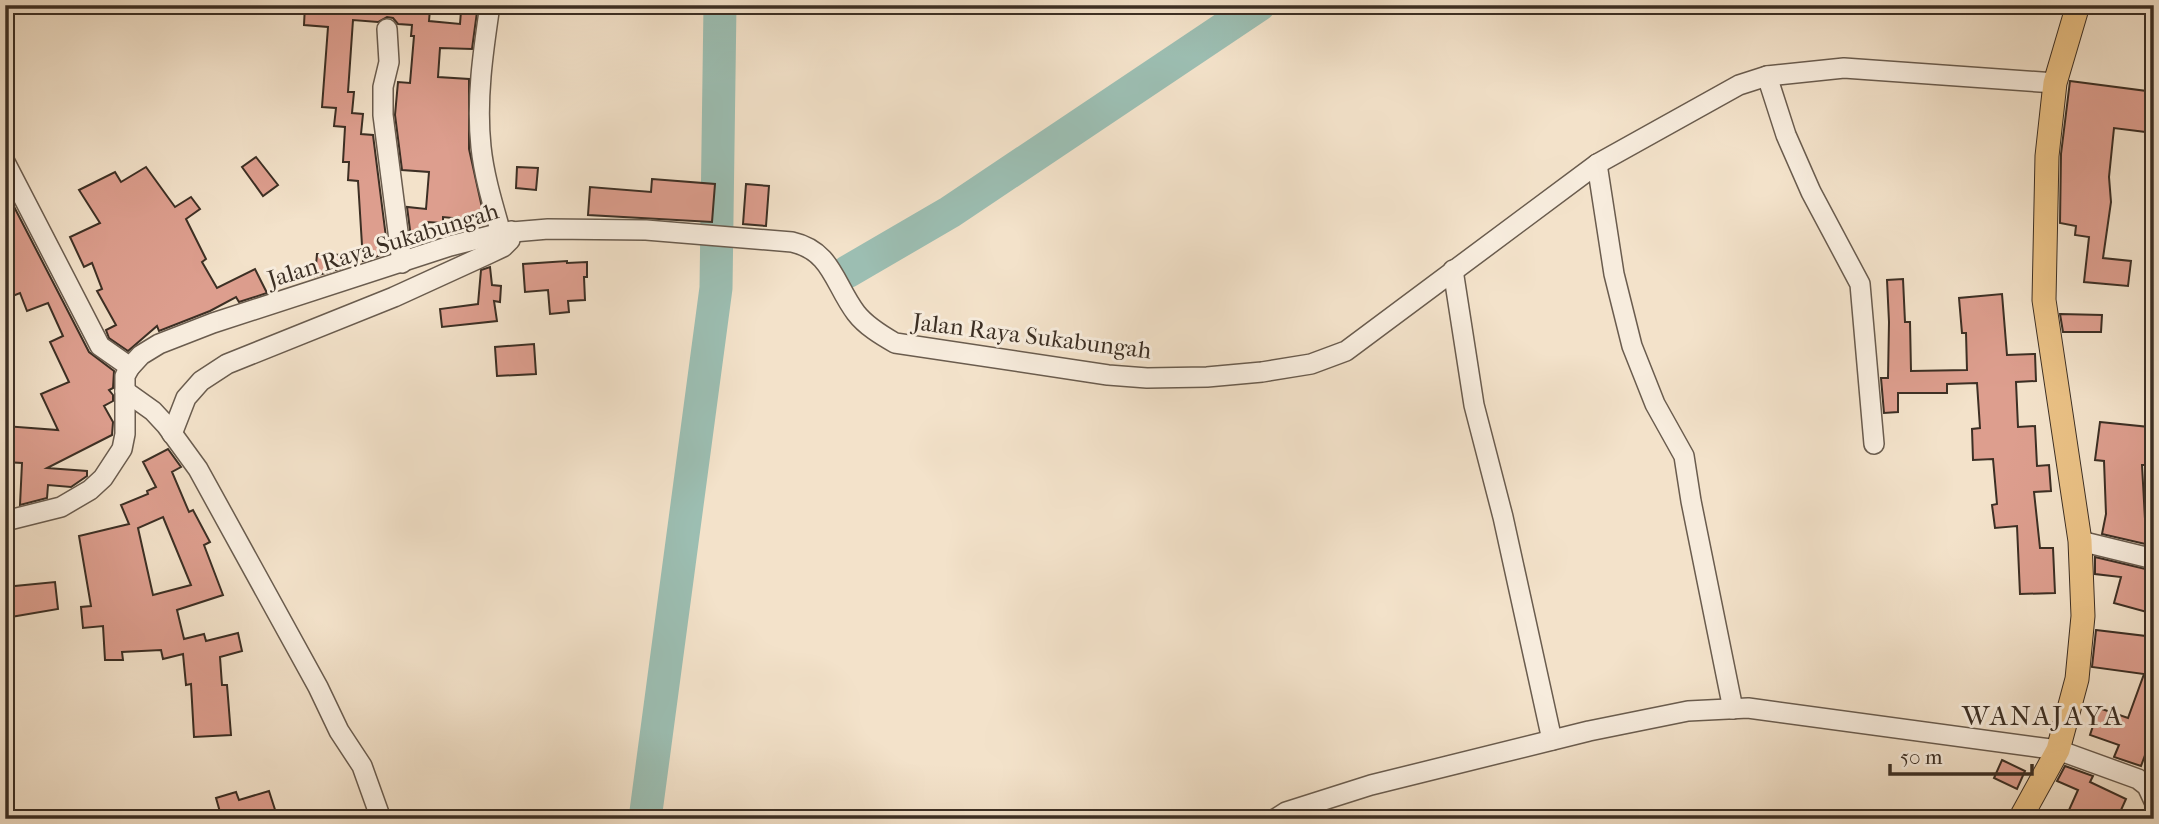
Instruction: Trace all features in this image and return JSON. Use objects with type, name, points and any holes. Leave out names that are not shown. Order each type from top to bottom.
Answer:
[{"type":"main road","points":[[2020,819],[2058,750],[2077,679],[2083,616],[2080,541],[2044,300],[2047,156],[2056,83],[2078,5]]},
{"type":"street","points":[[173,434],[186,398],[201,381],[227,364],[394,296],[503,247],[510,240],[491,198],[481,147],[481,68],[490,5]]},
{"type":"street","points":[[387,29],[389,62],[383,87],[383,115],[402,263]]},
{"type":"street","name":"Jalan Raya Sukabungah","points":[[130,367],[141,355],[159,344],[213,323],[450,246],[506,232],[548,229],[646,230],[781,240],[806,245],[817,252],[858,316],[895,343],[1108,375],[1147,378],[1208,377],[1262,372],[1331,358],[1346,351],[1597,164],[1739,85],[1767,76],[1844,68],[2056,83]]},
{"type":"street","points":[[1767,76],[1786,135],[1811,192],[1860,284],[1874,444]]},
{"type":"street","points":[[5,162],[100,346],[130,367],[125,376],[125,434],[121,449],[103,478],[90,490],[61,507],[5,520]]},
{"type":"street","points":[[1597,164],[1614,274],[1632,346],[1655,404],[1684,456],[1733,709]]},
{"type":"street","points":[[1453,270],[1474,405],[1503,517],[1552,740]]},
{"type":"street","points":[[124,391],[153,411],[198,469],[312,675],[339,731],[362,766],[382,819]]},
{"type":"street","points":[[2080,541],[2154,559]]},
{"type":"street","points":[[1275,819],[1286,812],[1371,785],[1552,740],[1688,711],[1748,708],[2058,750],[2138,779],[2147,786],[2154,801]]},
{"type":"building","points":[[305,5],[397,5],[430,9],[429,21],[460,24],[461,11],[477,12],[472,49],[440,48],[438,77],[469,79],[469,149],[485,221],[443,217],[443,223],[428,222],[426,241],[412,245],[407,207],[426,209],[429,172],[402,170],[395,115],[398,82],[410,83],[414,36],[411,36],[412,25],[398,24],[393,18],[387,17],[378,22],[353,20],[348,92],[354,92],[352,113],[363,114],[361,134],[373,135],[388,253],[363,261],[358,181],[348,180],[349,162],[343,162],[345,127],[334,126],[336,108],[322,107],[328,27],[304,25]]},
{"type":"building","points":[[2070,81],[2154,92],[2154,133],[2114,128],[2109,177],[2111,202],[2103,258],[2131,261],[2128,286],[2084,282],[2089,237],[2075,235],[2076,226],[2060,223],[2061,154]]},
{"type":"building","points":[[256,157],[278,185],[263,196],[242,167]]},
{"type":"building","points":[[146,167],[175,207],[191,197],[200,209],[186,219],[206,259],[202,262],[217,288],[255,269],[267,293],[239,302],[236,297],[210,311],[159,331],[157,326],[128,351],[109,338],[106,330],[116,325],[97,291],[102,289],[92,263],[84,267],[70,237],[100,223],[79,190],[115,172],[121,182]]},
{"type":"building","points":[[517,167],[538,168],[536,190],[516,188]]},
{"type":"building","points":[[652,179],[715,184],[712,222],[588,215],[590,187],[651,192]]},
{"type":"building","points":[[746,184],[769,186],[766,226],[743,224]]},
{"type":"building","points":[[9,197],[89,352],[114,371],[113,388],[109,390],[113,401],[104,406],[113,422],[112,435],[47,468],[87,471],[87,476],[71,487],[48,485],[47,498],[20,505],[22,463],[5,462],[5,426],[58,430],[41,394],[69,382],[50,342],[63,336],[48,303],[27,311],[20,293],[5,299],[5,199]]},
{"type":"building","points":[[317,254],[343,255],[342,268],[315,276]]},
{"type":"building","points":[[587,262],[587,277],[584,277],[585,300],[568,301],[569,312],[550,314],[548,290],[525,292],[523,264]]},
{"type":"building","points":[[490,267],[492,285],[501,286],[500,302],[494,301],[497,321],[442,327],[440,309],[478,304],[481,270]]},
{"type":"building","points":[[1903,279],[1905,322],[1910,322],[1911,371],[1967,370],[1966,333],[1962,333],[1959,298],[2002,294],[2007,355],[2035,354],[2036,381],[2016,382],[2018,427],[2035,426],[2037,466],[2049,465],[2051,491],[2034,492],[2040,548],[2053,548],[2055,593],[2020,594],[2017,526],[1995,528],[1992,505],[1997,504],[1993,459],[1973,460],[1972,429],[1980,428],[1977,383],[1947,384],[1947,393],[1898,393],[1898,412],[1884,413],[1881,378],[1888,378],[1887,280]]},
{"type":"building","points":[[2060,314],[2102,315],[2101,332],[2063,332]]},
{"type":"building","points":[[534,344],[536,374],[497,376],[495,347]]},
{"type":"building","points":[[2100,422],[2149,427],[2145,465],[2142,465],[2145,519],[2154,521],[2154,546],[2102,534],[2106,514],[2104,461],[2095,460]]},
{"type":"building","points":[[168,449],[181,467],[172,472],[189,512],[193,510],[210,542],[204,545],[223,595],[177,610],[184,639],[204,634],[206,641],[238,633],[242,651],[220,657],[222,685],[227,685],[231,735],[194,737],[191,684],[186,685],[183,654],[163,659],[161,650],[122,652],[123,660],[105,660],[103,626],[83,628],[81,607],[91,606],[79,536],[129,524],[121,505],[148,494],[147,491],[156,487],[143,462]],"holes":[[[163,517],[191,585],[153,595],[138,528]]]},
{"type":"building","points":[[2095,557],[2154,571],[2154,614],[2114,603],[2121,577],[2095,574]]},
{"type":"building","points":[[55,582],[58,609],[5,618],[5,587]]},
{"type":"building","points":[[2096,630],[2154,637],[2154,708],[2148,725],[2154,727],[2154,731],[2141,766],[2114,757],[2119,745],[2090,735],[2099,708],[2128,718],[2144,674],[2092,667]]},
{"type":"building","points":[[2002,760],[2025,771],[2017,789],[1994,778]]},
{"type":"building","points":[[2065,766],[2093,776],[2090,782],[2126,799],[2117,819],[2065,819],[2078,790],[2057,781]]},
{"type":"building","points":[[269,791],[278,819],[222,819],[216,798],[236,792],[239,800]]},
{"type":"waterway","points":[[645,819],[716,288],[720,5]]},
{"type":"waterway","points":[[847,272],[950,212],[1259,5]]},
{"type":"district","name":"WANAJAYA","points":[[2043,715]]}]
